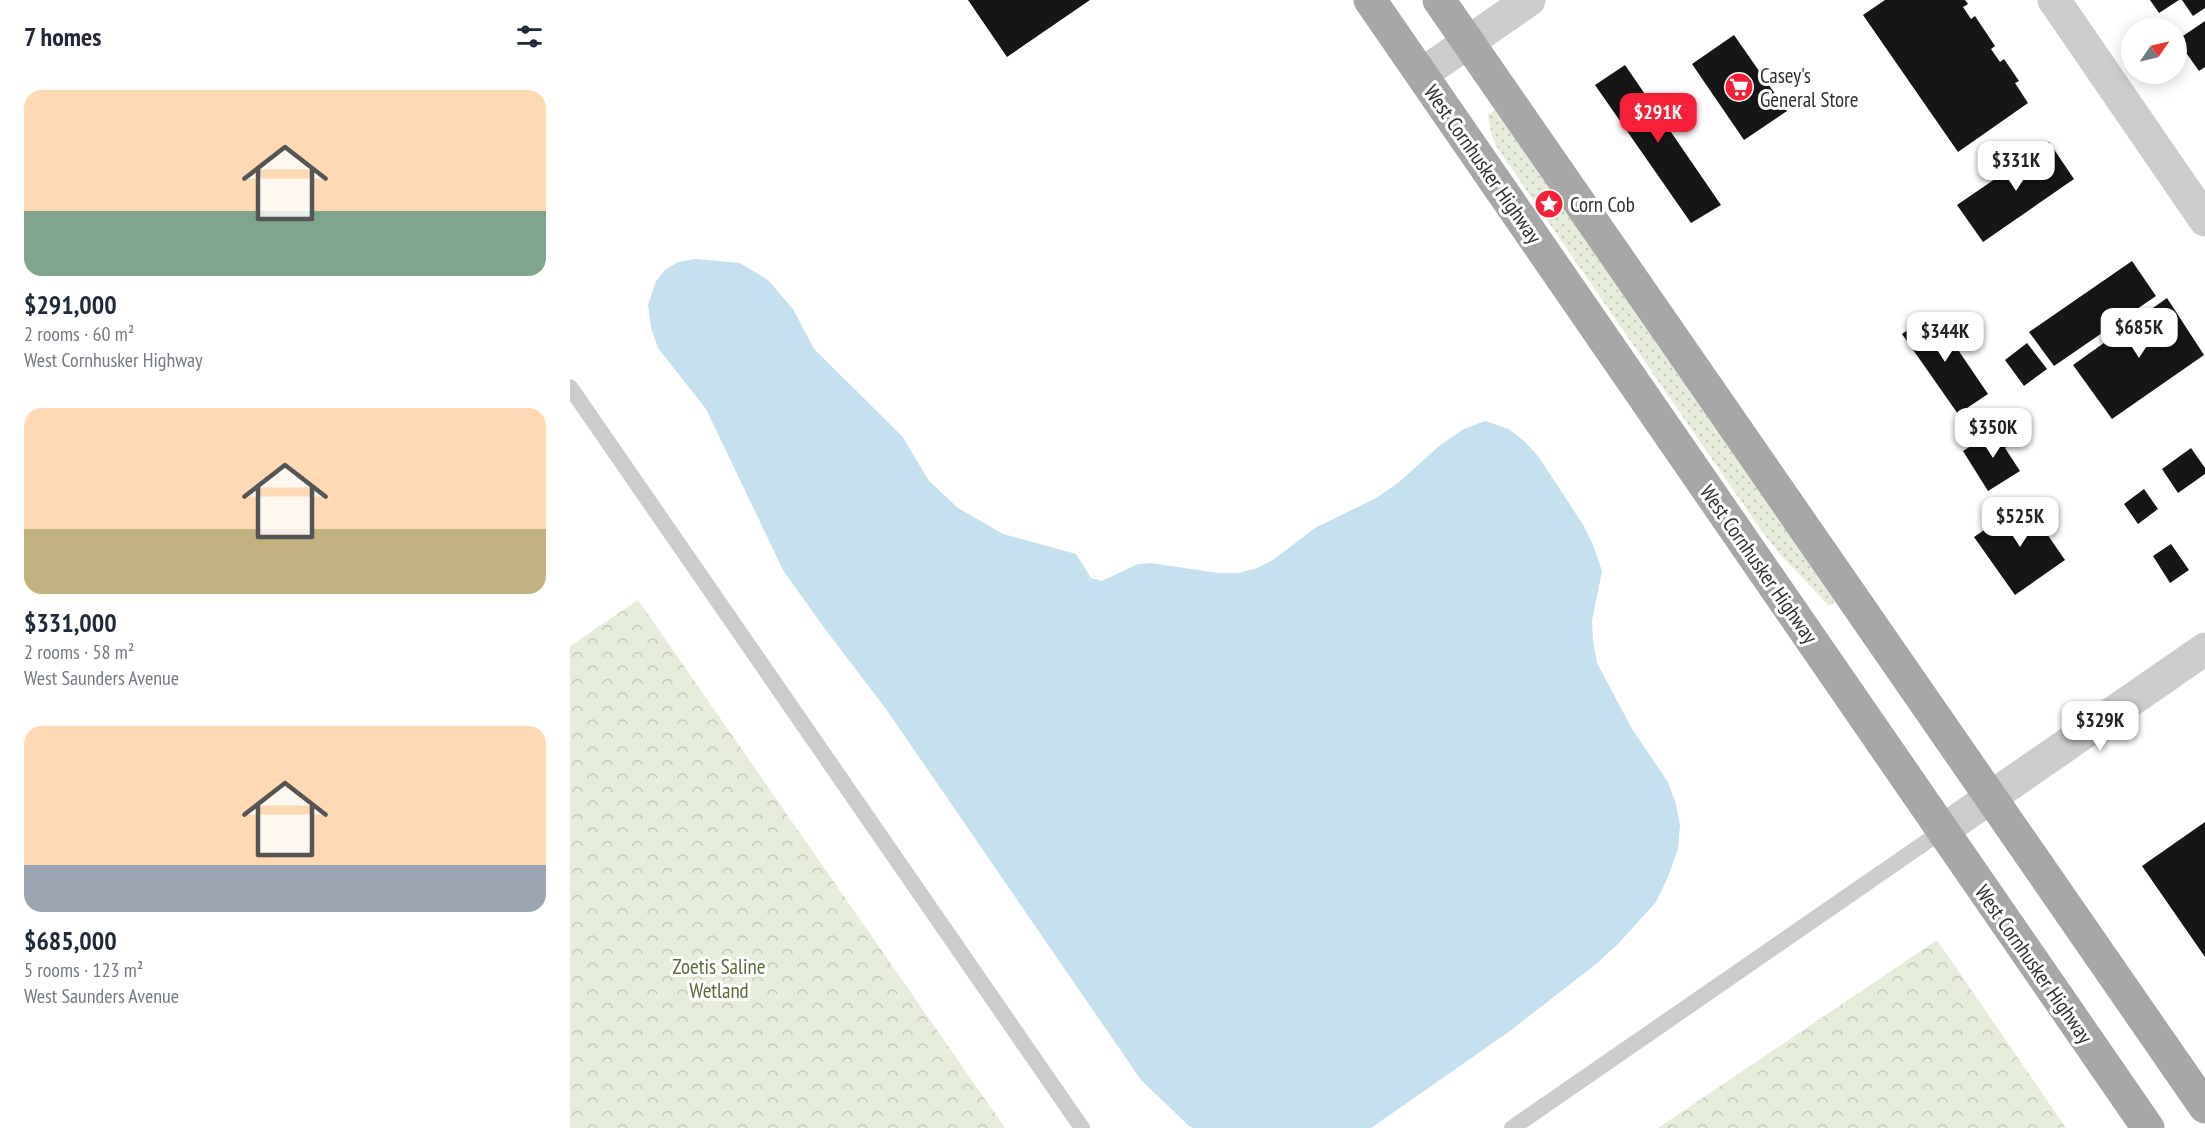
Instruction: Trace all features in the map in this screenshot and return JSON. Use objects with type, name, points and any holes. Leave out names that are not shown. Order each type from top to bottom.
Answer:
[{"type":"main road","name":"West Cornhusker Highway","points":[[1370,0],[2148,1128]]},
{"type":"main road","points":[[1439,0],[2205,1107]]},
{"type":"street","points":[[1422,74],[1529,0]]},
{"type":"street","points":[[2054,0],[2205,220]]},
{"type":"street","points":[[1942,831],[2205,649]]},
{"type":"lane","points":[[570,387],[1082,1128]]},
{"type":"lane","points":[[1512,1128],[1942,831]]},
{"type":"green space","points":[[1495,110],[1835,602],[1829,606],[1763,533],[1498,149],[1492,137],[1488,115]]},
{"type":"green space","name":"Zoetis Saline Wetland","points":[[638,600],[1005,1128],[570,1128],[570,646]]},
{"type":"green space","points":[[1937,940],[2066,1128],[1658,1128]]},
{"type":"water","points":[[695,259],[740,263],[768,280],[793,309],[814,349],[902,436],[929,481],[958,508],[1003,534],[1076,554],[1091,578],[1102,581],[1138,564],[1151,563],[1218,573],[1239,573],[1257,568],[1273,560],[1315,528],[1376,498],[1398,483],[1439,446],[1464,429],[1485,421],[1509,429],[1538,456],[1584,526],[1594,547],[1602,571],[1592,621],[1597,663],[1632,729],[1668,782],[1676,804],[1680,825],[1678,849],[1656,902],[1619,943],[1596,964],[1510,1031],[1371,1128],[1193,1128],[1189,1126],[1141,1080],[886,709],[783,570],[706,409],[658,348],[651,328],[648,305],[656,281],[665,270],[678,262]]},
{"type":"building","points":[[968,0],[1090,0],[1007,57]]},
{"type":"building","points":[[1885,0],[1965,0],[1968,4],[1963,7],[1971,19],[1975,16],[1995,46],[1991,49],[2000,62],[2004,59],[2019,81],[2015,83],[2028,103],[1958,152],[1863,15]]},
{"type":"building","points":[[2150,0],[2179,0],[2159,13]]},
{"type":"building","points":[[2182,0],[2205,0],[2205,8],[2193,16]]},
{"type":"building","points":[[2205,21],[2205,67],[2199,71],[2187,54],[2187,33]]},
{"type":"building","name":"Casey's General Store","points":[[1734,35],[1787,111],[1744,140],[1692,64]]},
{"type":"building","points":[[1625,65],[1721,205],[1691,223],[1595,85]]},
{"type":"building","points":[[2049,142],[2074,179],[1983,242],[1957,205]]},
{"type":"building","points":[[2132,261],[2156,296],[2054,366],[2029,332]]},
{"type":"building","points":[[2167,298],[2204,355],[2112,419],[2073,365]]},
{"type":"building","points":[[1933,313],[1988,394],[1958,414],[1902,334]]},
{"type":"building","points":[[2027,343],[2047,369],[2024,386],[2005,360]]},
{"type":"building","points":[[2002,426],[2013,442],[2005,448],[2020,471],[1988,491],[1963,451]]},
{"type":"building","points":[[2191,448],[2205,468],[2205,474],[2178,493],[2162,469]]},
{"type":"building","points":[[2144,489],[2158,509],[2138,524],[2124,504]]},
{"type":"building","points":[[2025,502],[2065,560],[2015,595],[1974,537]]},
{"type":"building","points":[[2171,544],[2189,570],[2170,583],[2153,556]]},
{"type":"building","points":[[2205,822],[2205,957],[2142,866]]},
{"type":"place","name":"Casey's General Store","points":[[1739,87]]},
{"type":"place","name":"Corn Cob","points":[[1549,204]]}]
